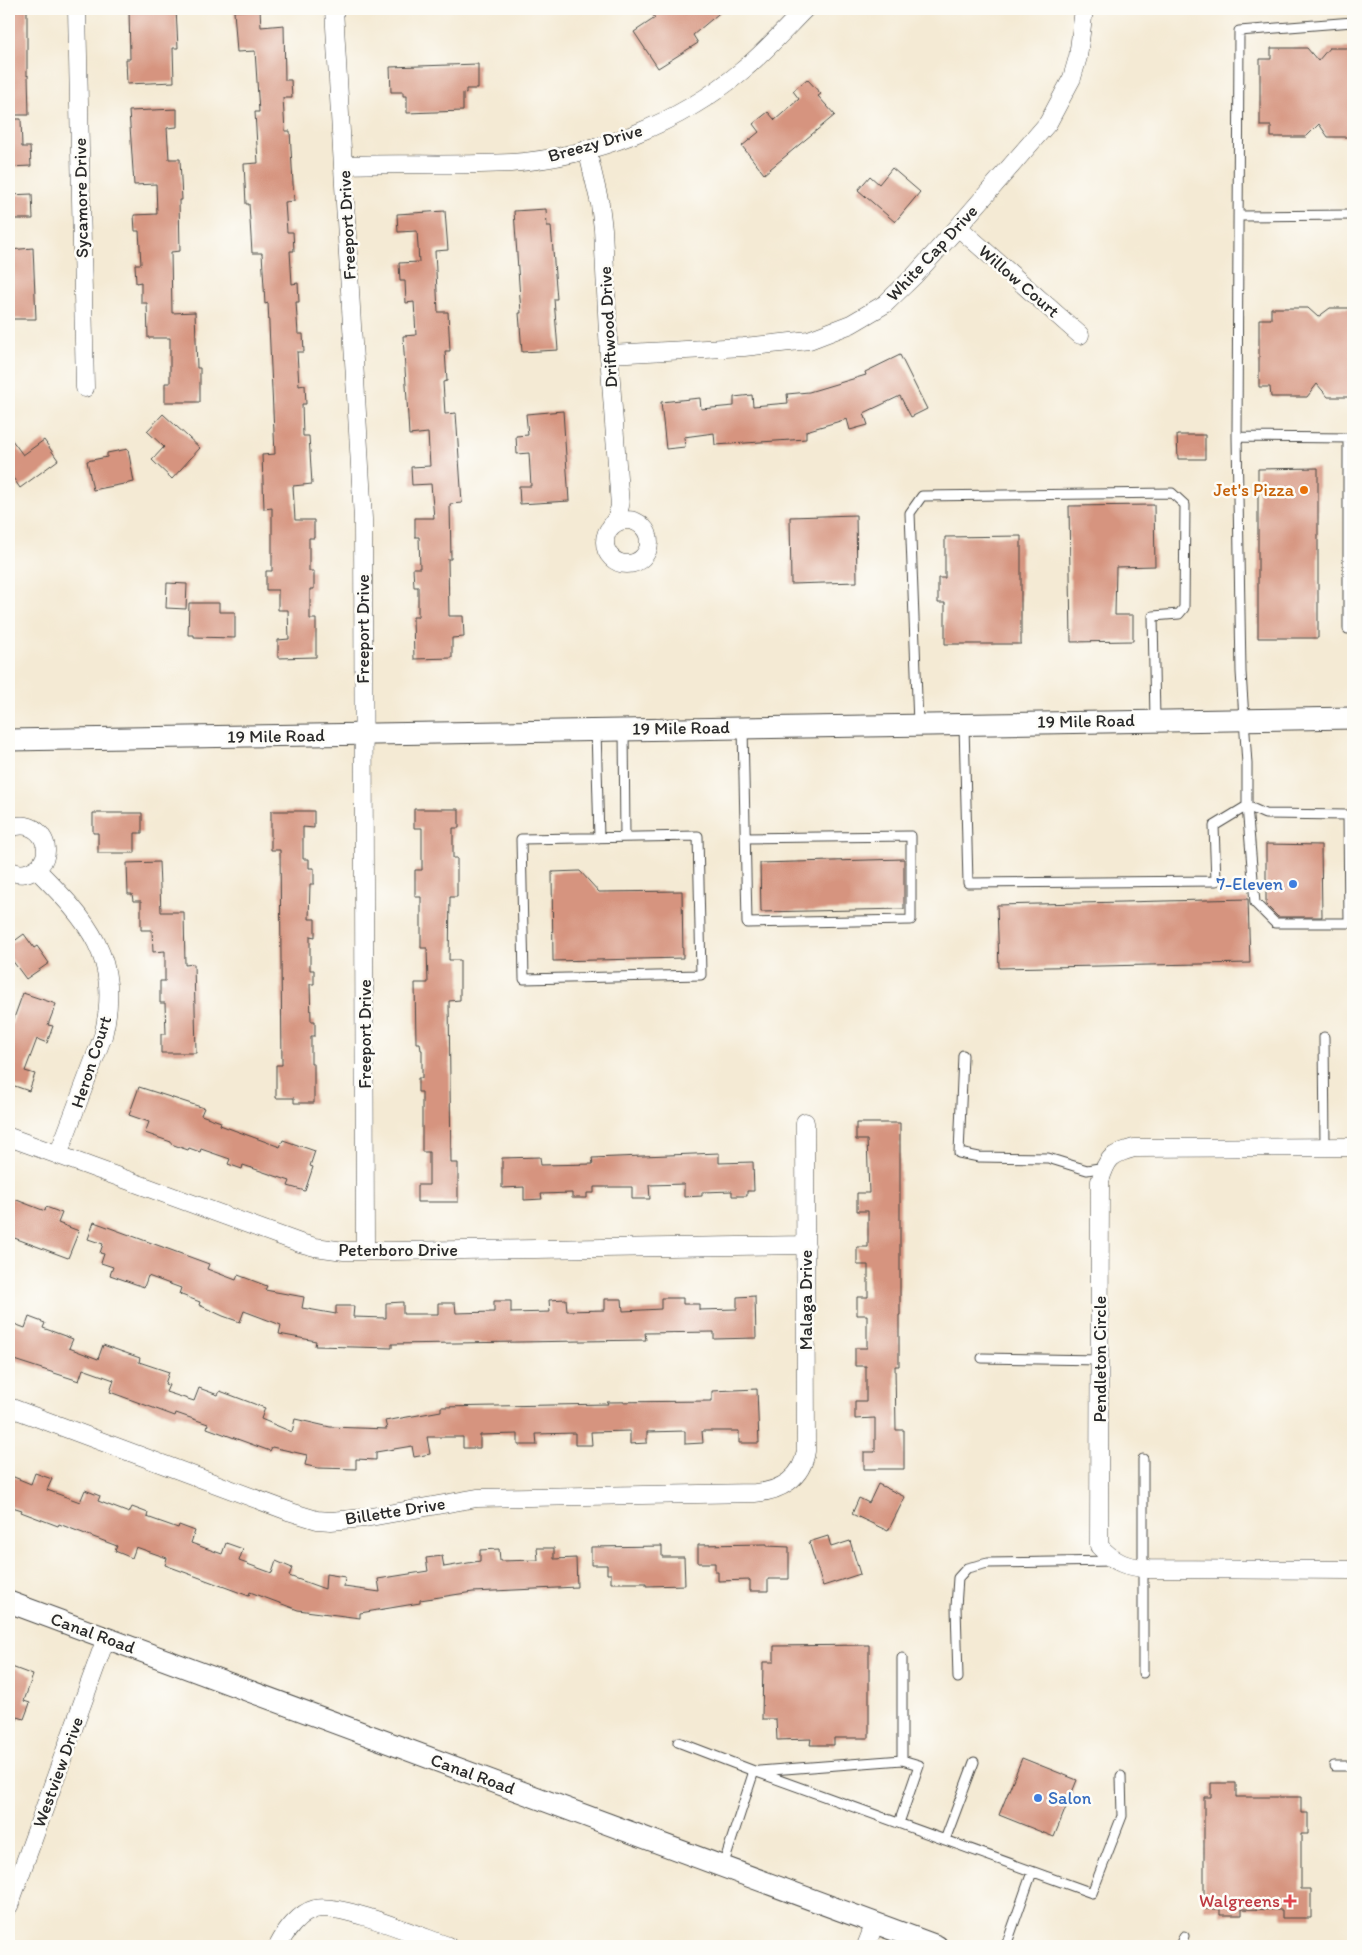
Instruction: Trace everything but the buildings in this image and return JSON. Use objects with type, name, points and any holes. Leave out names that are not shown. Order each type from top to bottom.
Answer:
[{"type":"street","name":"Sycamore Drive","points":[[77,9],[85,388]]},
{"type":"street","name":"Freeport Drive","points":[[334,9],[363,519],[365,1251]]},
{"type":"street","name":"Breezy Drive","points":[[344,165],[511,162],[547,158],[587,150],[645,130],[708,96],[743,70],[805,9]]},
{"type":"street","name":"White Cap Drive","points":[[609,354],[744,347],[810,340],[851,324],[885,304],[915,275],[1048,123],[1072,78],[1078,57],[1084,9]]},
{"type":"street","name":"Driftwood Drive","points":[[587,150],[600,204],[620,506],[617,517],[605,541],[609,555],[620,563],[634,563],[641,560],[649,548],[647,533],[620,506]]},
{"type":"street","name":"Willow Court","points":[[958,227],[1080,335]]},
{"type":"street","points":[[610,528],[623,520],[637,522]]},
{"type":"street","name":"19 Mile Road","points":[[9,740],[1353,718]]},
{"type":"street","points":[[9,829],[18,825],[34,828],[44,840],[45,856],[36,869],[21,874],[9,870]]},
{"type":"street","name":"Heron Court","points":[[36,869],[79,914],[91,932],[104,962],[109,992],[103,1036],[58,1155]]},
{"type":"street","name":"Malaga Drive","points":[[796,1476],[805,1461],[806,1451],[805,1122]]},
{"type":"street","name":"Peterboro Drive","points":[[9,1137],[300,1243],[330,1250],[806,1245]]},
{"type":"street","points":[[1105,1167],[1105,1164],[1118,1152],[1134,1148],[1353,1147]]},
{"type":"street","name":"Pendleton Circle","points":[[1105,1167],[1100,1181],[1099,1546],[1111,1559],[1128,1566],[1142,1568],[1353,1570]]},
{"type":"street","name":"Billette Drive","points":[[9,1407],[290,1512],[317,1520],[331,1521],[365,1518],[458,1500],[486,1497],[767,1492],[780,1488],[796,1476]]},
{"type":"street","name":"Canal Road","points":[[9,1602],[937,1946]]},
{"type":"street","name":"Westview Drive","points":[[9,1906],[106,1638]]},
{"type":"street","points":[[278,1946],[288,1930],[299,1919],[314,1909],[326,1908],[352,1913],[448,1946]]},
{"type":"street","points":[[866,1946],[875,1923]]},
{"type":"lane","points":[[1247,806],[1265,814],[1348,815],[1351,922],[1275,923],[1255,903],[1247,806],[1243,719],[1237,438],[1239,31],[1353,22]]},
{"type":"lane","points":[[1238,216],[1353,215]]},
{"type":"lane","points":[[1237,438],[1351,438],[1348,629]]},
{"type":"lane","points":[[918,724],[910,513],[922,496],[1172,493],[1185,505],[1184,608],[1180,614],[1153,616],[1155,721]]},
{"type":"lane","points":[[964,723],[968,883],[1216,881],[1214,826],[1247,806]]},
{"type":"lane","points":[[743,727],[746,923],[911,920],[911,836],[745,838]]},
{"type":"lane","points":[[624,729],[625,838]]},
{"type":"lane","points":[[596,730],[599,838]]},
{"type":"lane","points":[[698,836],[701,975],[524,978],[521,839],[625,838],[698,836]]},
{"type":"lane","points":[[1324,1037],[1325,1147]]},
{"type":"lane","points":[[963,1054],[959,1153],[979,1157],[1048,1158],[1087,1170],[1105,1167]]},
{"type":"lane","points":[[982,1358],[1100,1360]]},
{"type":"lane","points":[[1143,1459],[1143,1673]]},
{"type":"lane","points":[[958,1678],[956,1607],[958,1578],[967,1568],[988,1563],[1116,1561]]},
{"type":"lane","points":[[902,1658],[902,1760]]},
{"type":"lane","points":[[678,1742],[1092,1893],[1122,1816],[1121,1776]]},
{"type":"lane","points":[[754,1771],[902,1760],[919,1765],[899,1824]]},
{"type":"lane","points":[[945,1840],[974,1762]]},
{"type":"lane","points":[[1334,1766],[1353,1766]]},
{"type":"lane","points":[[722,1866],[754,1771]]},
{"type":"lane","points":[[1006,1946],[1032,1872]]},
{"type":"lane","points":[[1180,1946],[1184,1936]]},
{"type":"place","name":"Jet's Pizza","points":[[1304,490]]},
{"type":"place","name":"7-Eleven","points":[[1293,884]]},
{"type":"place","name":"Salon","points":[[1038,1798]]},
{"type":"place","name":"Walgreens","points":[[1290,1901]]}]
